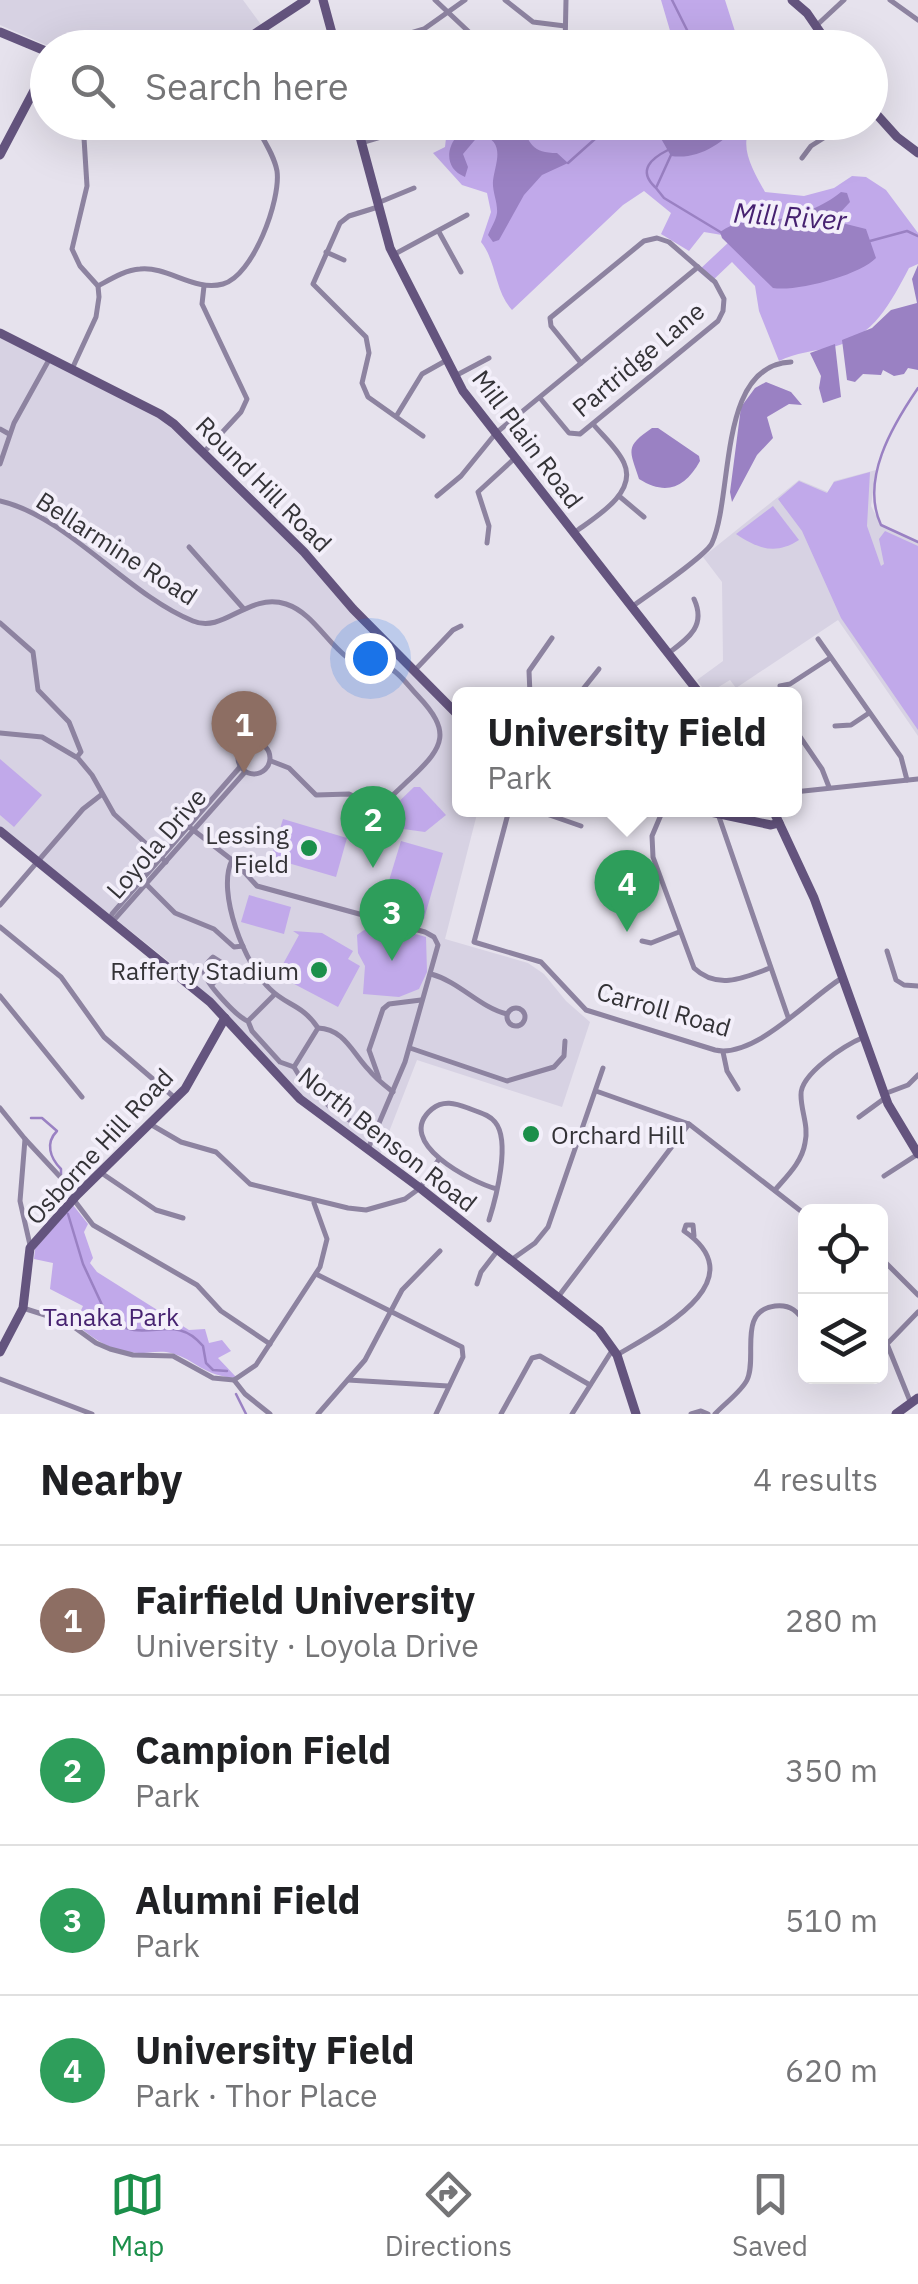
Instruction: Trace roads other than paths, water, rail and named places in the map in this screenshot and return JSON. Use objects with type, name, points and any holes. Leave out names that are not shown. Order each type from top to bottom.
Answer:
[{"type":"main road","points":[[260,30],[306,0]]},
{"type":"main road","points":[[323,0],[331,30]]},
{"type":"main road","points":[[792,0],[820,30]]},
{"type":"main road","points":[[0,32],[30,44]]},
{"type":"main road","points":[[2,149],[30,97]]},
{"type":"main road","points":[[888,127],[918,153]]},
{"type":"main road","name":"Mill Plain Road","points":[[361,142],[394,256],[455,376],[695,687]]},
{"type":"main road","name":"Round Hill Road","points":[[0,333],[160,414],[204,452],[312,560],[358,615],[452,708]]},
{"type":"main road","points":[[734,817],[779,823]]},
{"type":"main road","points":[[776,817],[814,898],[885,1096],[918,1154]]},
{"type":"main road","name":"North Benson Road","points":[[0,831],[190,985],[226,1018],[290,1091],[600,1330],[616,1352],[636,1414]]},
{"type":"main road","name":"Osborne Hill Road","points":[[30,1248],[100,1172],[185,1090],[226,1018]]},
{"type":"main road","points":[[0,1352],[4,1337],[23,1308],[30,1248]]},
{"type":"main road","points":[[896,1414],[914,1400]]},
{"type":"street","points":[[435,0],[465,30]]},
{"type":"street","points":[[421,30],[466,0]]},
{"type":"street","points":[[504,0],[533,22],[565,26]]},
{"type":"street","points":[[565,30],[566,0]]},
{"type":"street","points":[[817,25],[844,0]]},
{"type":"street","points":[[890,0],[918,20]]},
{"type":"street","points":[[72,368],[96,317],[98,286],[80,266],[72,249],[87,186],[85,140]]},
{"type":"street","points":[[98,286],[130,270],[145,268],[204,286],[223,284],[244,268],[276,199],[276,167],[263,140]]},
{"type":"street","points":[[361,142],[368,140]]},
{"type":"street","points":[[802,158],[820,140]]},
{"type":"street","points":[[414,188],[344,218],[314,278],[314,286],[366,336],[369,353],[362,379],[370,400],[423,436]]},
{"type":"street","points":[[394,256],[467,215]]},
{"type":"street","points":[[439,232],[461,272]]},
{"type":"street","points":[[437,496],[462,476],[496,434],[698,267],[665,240],[650,239],[638,244],[550,318],[551,326],[581,363]]},
{"type":"street","points":[[326,252],[344,260]]},
{"type":"street","name":"Partridge Lane","points":[[540,398],[572,435],[580,434],[722,316],[722,292],[698,267]]},
{"type":"street","points":[[204,286],[202,304],[247,398],[240,412],[204,452]]},
{"type":"street","points":[[0,464],[10,434],[50,358]]},
{"type":"street","points":[[455,376],[489,358]]},
{"type":"street","points":[[396,416],[422,374],[446,360]]},
{"type":"street","points":[[633,606],[712,544],[726,482],[736,408],[753,382],[772,368],[791,362]]},
{"type":"street","points":[[575,532],[619,496],[626,484],[626,466],[592,424]]},
{"type":"street","points":[[0,429],[10,434]]},
{"type":"street","points":[[487,543],[489,526],[478,492],[516,458]]},
{"type":"street","points":[[619,496],[644,517]]},
{"type":"street","name":"Bellarmine Road","points":[[0,500],[34,515],[152,598],[192,621],[214,624],[243,608],[269,602],[301,612],[356,663],[386,666],[394,672],[437,720],[440,739],[428,761],[378,807],[349,794],[316,795],[289,768],[271,761]]},
{"type":"street","points":[[189,547],[243,608]]},
{"type":"street","points":[[670,652],[696,629],[699,612],[694,599]]},
{"type":"street","points":[[0,623],[33,652],[38,690],[72,728],[80,752],[77,757]]},
{"type":"street","points":[[415,670],[461,626]]},
{"type":"street","points":[[529,687],[528,674],[552,638]]},
{"type":"street","points":[[818,639],[901,758],[906,780]]},
{"type":"street","points":[[780,686],[790,684],[830,658]]},
{"type":"street","points":[[585,687],[599,669]]},
{"type":"street","points":[[835,726],[852,725],[869,713]]},
{"type":"street","points":[[0,733],[42,738],[77,757],[121,822],[164,860]]},
{"type":"street","points":[[802,741],[830,787]]},
{"type":"street","name":"Loyola Drive","points":[[249,743],[265,746],[271,761],[261,774],[242,769],[238,755],[249,743]]},
{"type":"street","name":"Loyola Drive","points":[[110,920],[242,769]]},
{"type":"street","points":[[802,791],[918,779]]},
{"type":"street","points":[[0,906],[83,809],[101,795]]},
{"type":"street","name":"Carroll Road","points":[[507,817],[474,942],[541,962],[586,1010],[723,1052],[746,1048],[842,978]]},
{"type":"street","points":[[555,817],[581,826]]},
{"type":"street","points":[[661,817],[651,846],[691,963],[702,975],[733,981],[770,968]]},
{"type":"street","points":[[719,817],[788,1017]]},
{"type":"street","points":[[191,828],[232,860],[252,884],[432,935],[438,945],[410,1048],[368,1150]]},
{"type":"street","points":[[232,860],[227,894],[255,970],[274,994],[298,1006],[318,1028],[343,1038],[393,1092]]},
{"type":"street","points":[[144,882],[175,914],[214,929],[234,947],[243,946]]},
{"type":"street","points":[[0,926],[61,977],[76,994],[90,1021],[111,1044],[176,1098]]},
{"type":"street","points":[[642,942],[679,932]]},
{"type":"street","points":[[887,950],[896,980],[918,986]]},
{"type":"street","points":[[212,985],[227,966],[214,957],[204,970],[212,985],[240,1018],[248,1021],[280,1062],[294,1067],[332,1109],[374,1136]]},
{"type":"street","points":[[430,974],[454,983],[489,1008],[507,1014]]},
{"type":"street","points":[[248,1021],[274,994]]},
{"type":"street","points":[[0,996],[82,1098]]},
{"type":"street","points":[[380,1080],[369,1055],[382,1009],[389,1004],[423,1000]]},
{"type":"street","points":[[294,1067],[318,1028]]},
{"type":"street","points":[[775,1190],[795,1166],[805,1146],[807,1125],[800,1097],[802,1084],[843,1048],[864,1037]]},
{"type":"street","points":[[410,1048],[507,1080],[554,1067],[564,1056],[565,1041]]},
{"type":"street","points":[[723,1052],[727,1071],[738,1090]]},
{"type":"street","points":[[511,1260],[535,1243],[548,1227],[603,1068]]},
{"type":"street","points":[[859,1117],[918,1075]]},
{"type":"street","points":[[596,1091],[689,1124],[798,1208]]},
{"type":"street","points":[[489,1220],[497,1189],[502,1144],[499,1127],[492,1117],[456,1104],[446,1102],[434,1107],[422,1124],[422,1135],[439,1159],[464,1177],[497,1189]]},
{"type":"street","points":[[0,1108],[61,1179],[94,1225],[197,1285],[221,1311],[270,1344]]},
{"type":"street","points":[[150,1124],[181,1142],[216,1152],[250,1184],[366,1210],[398,1202],[420,1188],[439,1159]]},
{"type":"street","points":[[558,1297],[689,1124]]},
{"type":"street","points":[[25,1140],[20,1201],[30,1248]]},
{"type":"street","points":[[884,1176],[918,1154]]},
{"type":"street","points":[[100,1172],[156,1210],[183,1218]]},
{"type":"street","points":[[23,1308],[68,1322],[96,1343],[110,1348],[134,1355],[173,1356],[213,1378],[234,1380],[256,1364],[316,1274],[325,1254],[327,1239],[313,1201]]},
{"type":"street","points":[[572,1414],[616,1352],[690,1308],[704,1294],[709,1269],[694,1236]]},
{"type":"street","points":[[476,1284],[498,1250]]},
{"type":"street","points":[[318,1414],[373,1347],[402,1290],[440,1251]]},
{"type":"street","points":[[888,1265],[916,1293]]},
{"type":"street","points":[[316,1274],[458,1343],[463,1357],[436,1414]]},
{"type":"street","points":[[691,1414],[711,1414],[746,1382],[755,1317],[764,1309],[788,1306],[798,1312]]},
{"type":"street","points":[[914,1400],[891,1361],[888,1344],[918,1312]]},
{"type":"street","points":[[501,1414],[532,1358],[540,1356],[590,1385]]},
{"type":"street","points":[[0,1379],[92,1414]]},
{"type":"street","points":[[234,1380],[270,1414]]},
{"type":"street","points":[[348,1380],[448,1386]]},
{"type":"waterway","name":"Mill River","points":[[672,0],[687,30]]},
{"type":"waterway","points":[[568,163],[594,140]]},
{"type":"waterway","points":[[655,187],[647,170],[652,161],[668,150]]},
{"type":"waterway","name":"Mill River","points":[[671,155],[656,188],[664,198],[722,233]]},
{"type":"waterway","name":"Mill River","points":[[870,241],[907,231],[918,236]]},
{"type":"waterway","name":"Mill River","points":[[918,388],[889,436],[874,490],[881,525],[918,542]]},
{"type":"waterway","points":[[31,1118],[42,1118],[57,1131],[50,1145],[61,1169],[61,1206]]},
{"type":"waterway","points":[[68,1214],[83,1264],[110,1322],[134,1330],[170,1329],[186,1333],[203,1346],[206,1363],[213,1370],[227,1371]]},
{"type":"waterway","points":[[236,1394],[246,1414]]},
{"type":"place","name":"Fairfield University","points":[[244,773]]},
{"type":"place","name":"Lessing Field","points":[[309,848]]},
{"type":"place","name":"Campion Field","points":[[373,868]]},
{"type":"place","name":"University Field","points":[[627,932]]},
{"type":"place","name":"Alumni Field","points":[[392,961]]},
{"type":"place","name":"Rafferty Stadium","points":[[319,970]]},
{"type":"place","name":"Orchard Hill","points":[[531,1134]]},
{"type":"park label","name":"Tanaka Park","points":[[111,1316]]}]
